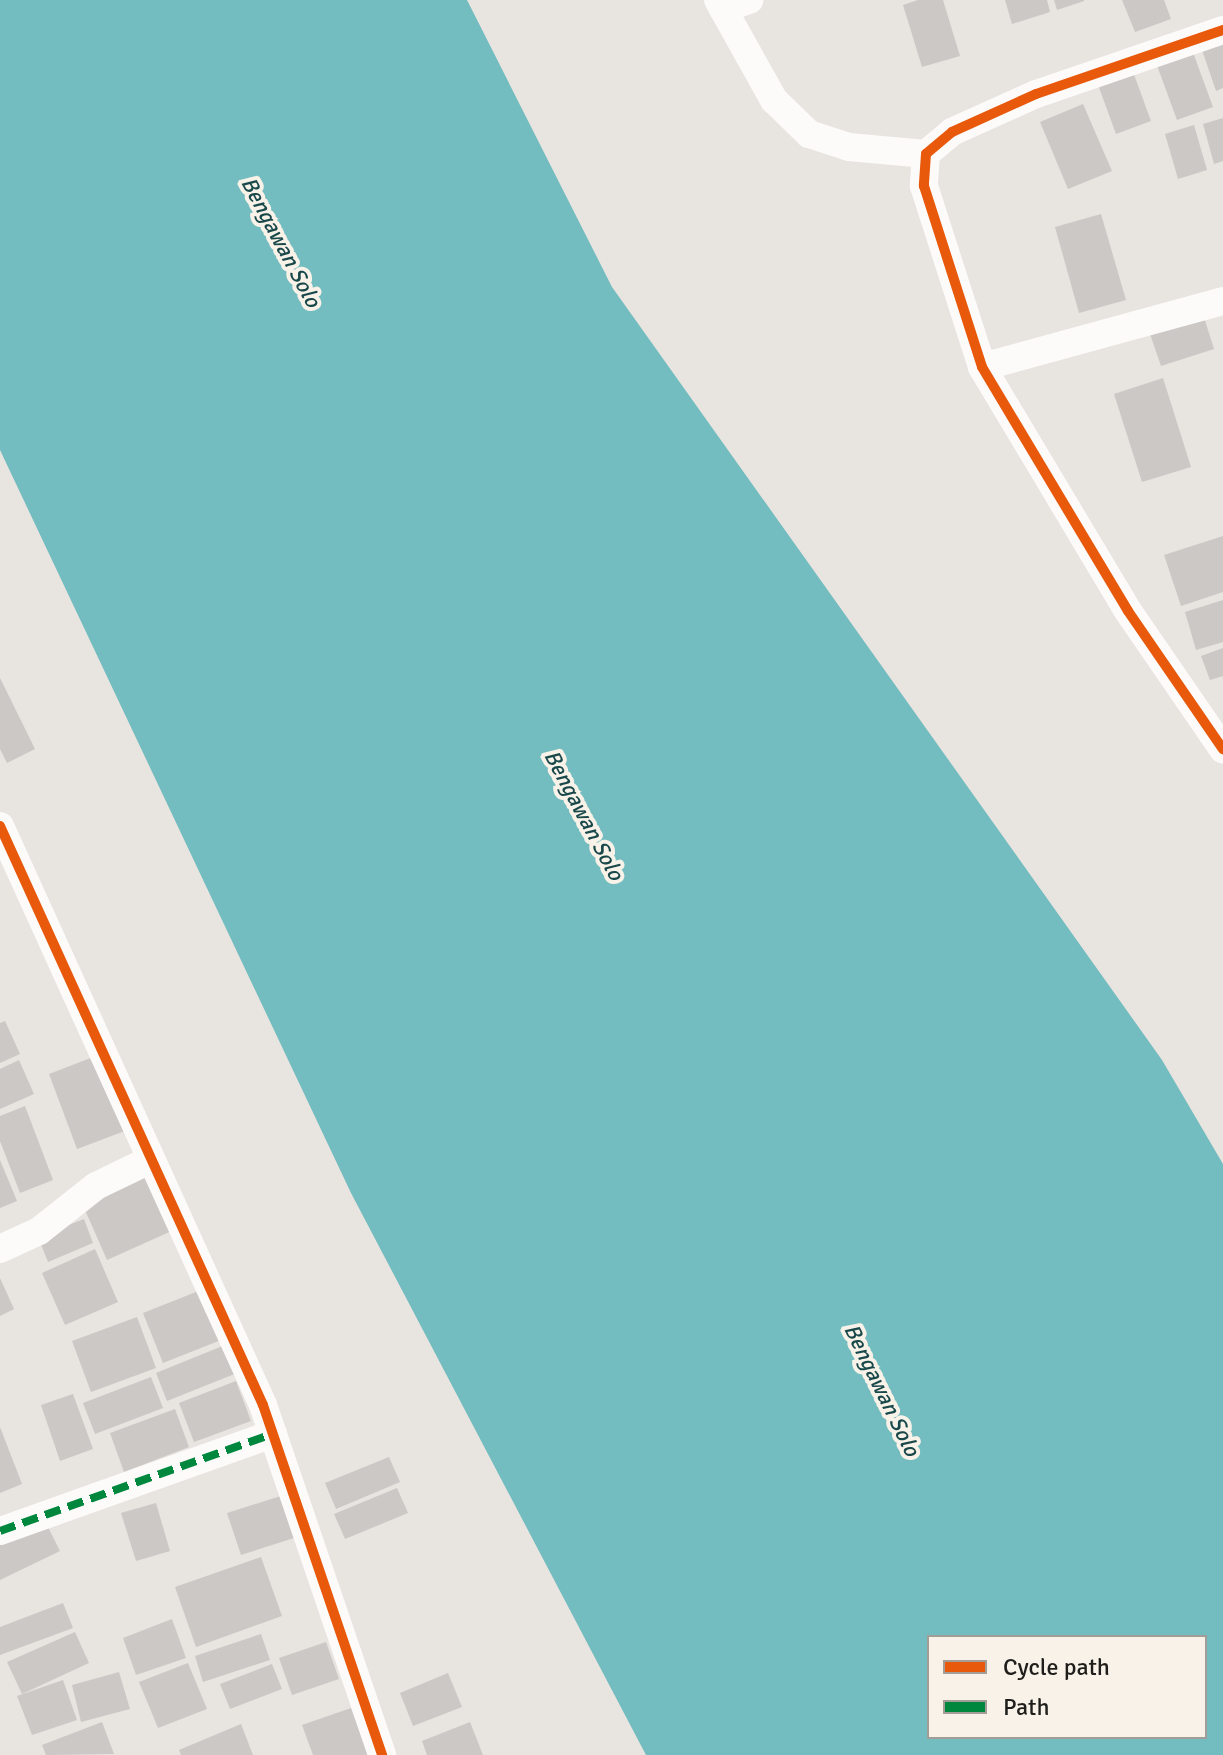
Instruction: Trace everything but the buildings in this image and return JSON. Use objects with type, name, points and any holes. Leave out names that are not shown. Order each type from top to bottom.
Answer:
[{"type":"street","points":[[730,3],[774,100],[809,134],[849,147],[926,154],[952,132],[988,114],[1223,30]]},
{"type":"street","points":[[926,154],[924,186],[982,367],[1128,611],[1223,749]]},
{"type":"street","points":[[982,367],[1223,301]]},
{"type":"street","points":[[2,835],[273,1434],[382,1755]]},
{"type":"street","points":[[0,1249],[39,1231],[96,1186],[150,1160]]},
{"type":"street","points":[[0,1531],[273,1434]]},
{"type":"water","name":"Bengawan Solo","points":[[0,0],[467,0],[612,287],[1162,1060],[1223,1164],[1223,1755],[646,1755],[351,1193],[0,450]]},
{"type":"marked path","points":[[0,1531],[273,1434]]},
{"type":"cycle path","points":[[1223,30],[1036,94],[952,132],[926,154],[924,186],[982,367],[1128,611],[1223,749]]},
{"type":"cycle path","points":[[0,826],[263,1405],[382,1755]]}]
